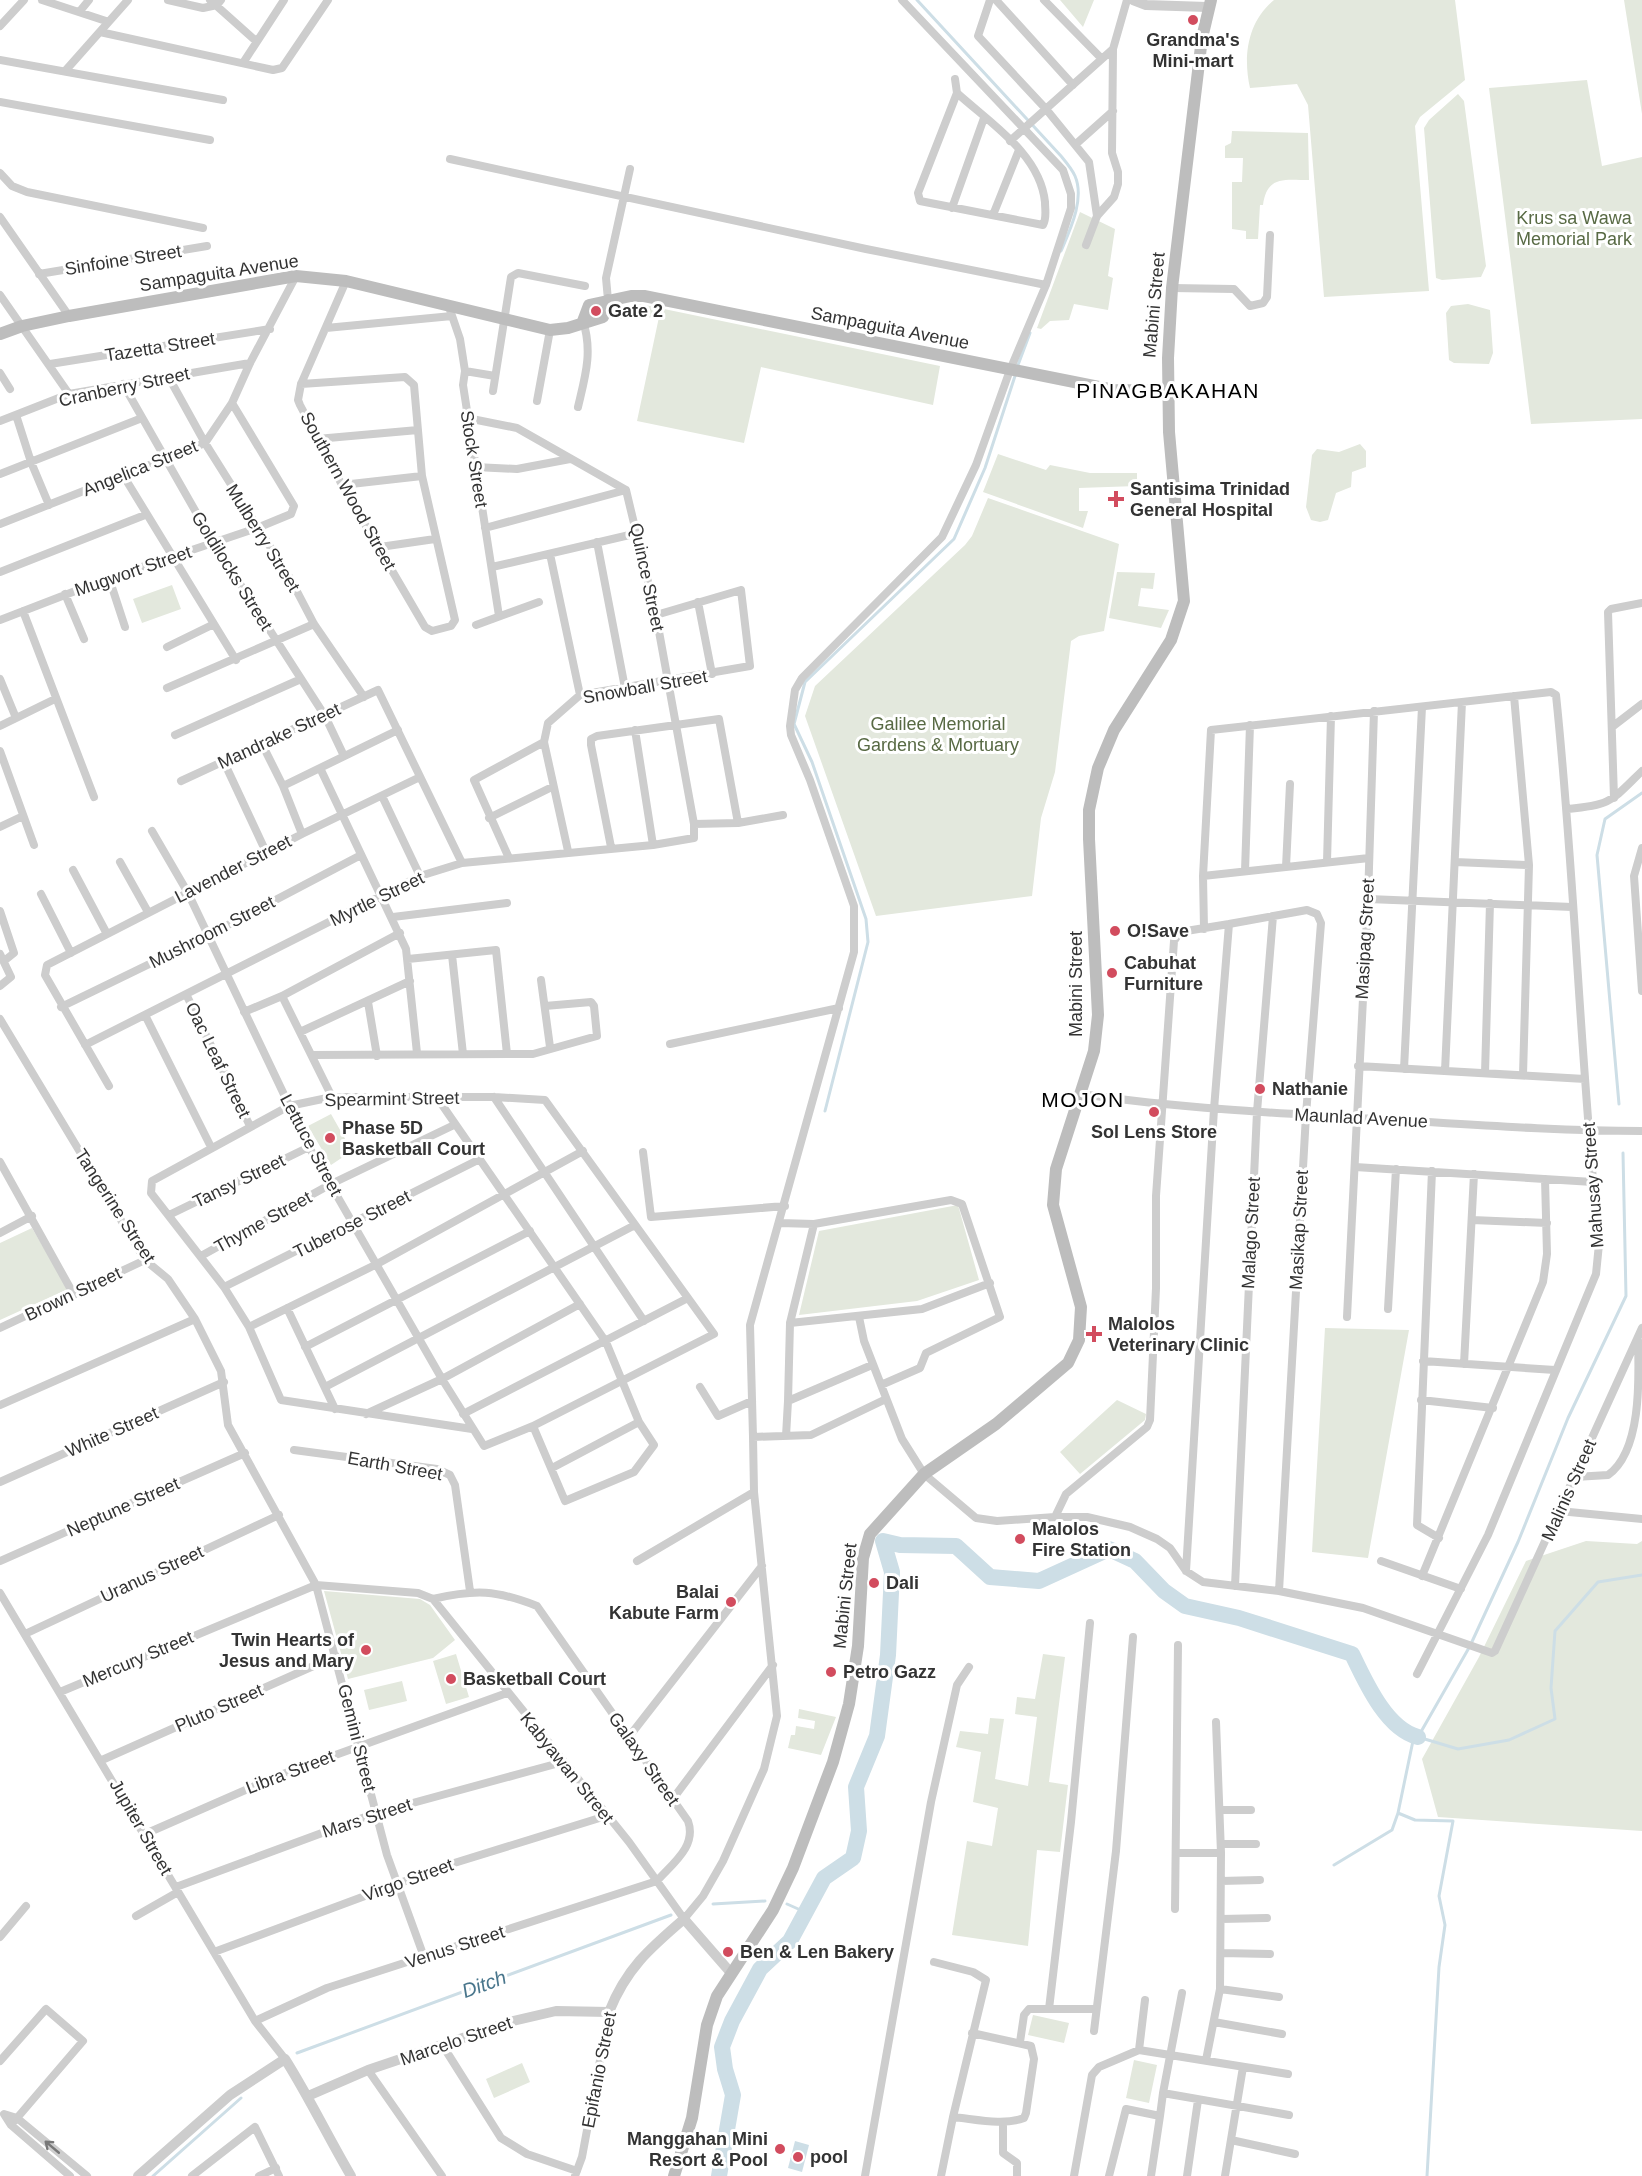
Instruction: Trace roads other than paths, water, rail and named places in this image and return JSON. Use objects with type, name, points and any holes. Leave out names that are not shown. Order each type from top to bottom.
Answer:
[{"type":"main road","name":"Mabini Street","points":[[674,2176],[692,2118],[706,2025],[717,1996],[773,1910],[797,1859],[833,1762],[847,1714],[858,1646],[866,1545],[875,1527],[924,1474],[996,1424],[1068,1363],[1079,1340],[1082,1307],[1053,1205],[1053,1187],[1056,1168],[1094,1051],[1098,1015],[1089,810],[1098,768],[1114,730],[1170,640],[1184,601],[1167,391],[1172,288],[1209,3]]},
{"type":"main road","name":"Sampaguita Avenue","points":[[0,334],[22,326],[69,316],[296,276],[346,281],[449,310],[505,318],[550,330],[568,328],[583,321],[603,317],[608,300],[644,296],[1114,390],[1167,391]]},
{"type":"street","points":[[0,26],[24,0]]},
{"type":"street","points":[[42,0],[80,10],[106,21]]},
{"type":"street","points":[[80,10],[88,0]]},
{"type":"street","points":[[66,70],[100,32],[106,21],[128,0]]},
{"type":"street","points":[[168,0],[203,8],[216,2],[256,41]]},
{"type":"street","points":[[243,63],[284,0]]},
{"type":"street","points":[[100,32],[273,70],[282,68],[328,0]]},
{"type":"street","points":[[684,1919],[704,1896],[723,1861],[764,1770],[777,1716],[754,1492],[750,1325],[854,952],[854,906],[810,780],[791,735],[795,690],[802,678],[942,537],[976,465],[1010,370],[1046,285],[1071,208],[1071,194],[1063,170],[1028,125],[902,0]]},
{"type":"street","points":[[990,0],[978,36],[1046,109],[1089,162],[1097,216]]},
{"type":"street","points":[[996,0],[1072,85]]},
{"type":"street","points":[[1044,0],[1102,58]]},
{"type":"street","points":[[1086,245],[1097,216],[1114,197],[1118,184],[1118,172],[1112,153],[1113,49],[1127,0]]},
{"type":"street","points":[[1133,0],[1146,5],[1209,3]]},
{"type":"street","points":[[1010,141],[1113,49]]},
{"type":"street","points":[[0,60],[66,70],[223,100]]},
{"type":"street","points":[[955,79],[957,93],[917,196],[920,201],[1042,225],[1045,221],[1042,182],[1019,150],[957,93]]},
{"type":"street","points":[[0,102],[210,140]]},
{"type":"street","points":[[1076,144],[1113,111]]},
{"type":"street","points":[[952,208],[984,118]]},
{"type":"street","points":[[993,215],[1019,150]]},
{"type":"street","points":[[450,159],[1046,285]]},
{"type":"street","points":[[608,300],[606,278],[630,168]]},
{"type":"street","points":[[0,173],[12,186],[27,192],[203,228]]},
{"type":"street","points":[[0,218],[69,316]]},
{"type":"street","points":[[1172,288],[1234,289],[1250,306],[1263,303],[1267,297],[1270,235]]},
{"type":"street","name":"Sinfoine Street","points":[[39,274],[207,246]]},
{"type":"street","points":[[494,392],[513,274],[533,275],[585,286]]},
{"type":"street","name":"Angelica Street","points":[[0,524],[205,443],[232,403],[250,363],[296,276]]},
{"type":"street","name":"Southern Wood Street","points":[[346,281],[302,384],[298,400],[342,485],[428,630],[451,626],[455,620],[435,539]]},
{"type":"street","points":[[0,295],[69,394]]},
{"type":"street","points":[[326,328],[449,310]]},
{"type":"street","name":"Stock Street","points":[[449,310],[460,339],[465,371],[462,378],[467,418],[499,616]]},
{"type":"street","points":[[578,407],[589,357],[588,338],[583,321]]},
{"type":"street","name":"Tazetta Street","points":[[50,364],[270,329]]},
{"type":"street","points":[[537,400],[550,330]]},
{"type":"street","name":"Cranberry Street","points":[[0,421],[69,394],[250,363]]},
{"type":"street","points":[[465,371],[495,376]]},
{"type":"street","points":[[0,373],[10,389]]},
{"type":"street","name":"Mulberry Street","points":[[168,376],[205,443],[291,580],[314,624],[364,697]]},
{"type":"street","points":[[302,384],[405,378],[414,385],[422,477],[435,539],[380,547]]},
{"type":"street","name":"Goldilocks Street","points":[[123,384],[213,542],[325,716],[344,756]]},
{"type":"street","name":"Mugwort Street","points":[[0,620],[65,594],[257,528],[291,514],[294,506],[232,403]]},
{"type":"street","points":[[16,414],[31,462],[49,505]]},
{"type":"street","points":[[0,474],[142,418]]},
{"type":"street","points":[[467,418],[517,428],[626,490]]},
{"type":"street","points":[[317,439],[418,430]]},
{"type":"street","points":[[475,467],[517,469],[570,459]]},
{"type":"street","points":[[123,475],[145,515],[236,660]]},
{"type":"street","points":[[342,485],[422,477]]},
{"type":"street","points":[[485,528],[626,490]]},
{"type":"street","name":"Quince Street","points":[[626,490],[656,615],[694,825],[694,837]]},
{"type":"street","points":[[0,572],[145,515]]},
{"type":"street","points":[[492,567],[638,533]]},
{"type":"street","points":[[597,542],[625,688]]},
{"type":"street","points":[[550,554],[580,695]]},
{"type":"street","points":[[109,578],[125,627]]},
{"type":"street","name":"Snowball Street","points":[[544,742],[548,723],[580,695],[712,675],[750,666],[741,590],[698,602]]},
{"type":"street","points":[[65,594],[84,639]]},
{"type":"street","points":[[476,625],[539,602]]},
{"type":"street","points":[[656,615],[698,602],[712,675]]},
{"type":"street","points":[[1614,798],[1608,612],[1611,609],[1642,603]]},
{"type":"street","points":[[23,611],[94,797]]},
{"type":"street","points":[[167,647],[214,624]]},
{"type":"street","points":[[167,688],[236,660],[314,624]]},
{"type":"street","points":[[0,679],[16,718]]},
{"type":"street","points":[[175,735],[301,679]]},
{"type":"street","name":"Mandrake Street","points":[[181,781],[378,690],[398,730]]},
{"type":"street","name":"Mahusay Street","points":[[1417,1674],[1488,1535],[1596,1274],[1599,1244],[1572,907],[1568,809],[1556,695],[1551,692],[1514,696]]},
{"type":"street","points":[[1204,929],[1203,876],[1209,733],[1213,728],[1250,726],[1514,696],[1529,865],[1530,904],[1523,1075]]},
{"type":"street","points":[[0,726],[55,699]]},
{"type":"street","points":[[1445,1071],[1462,702]]},
{"type":"street","points":[[1612,727],[1642,704]]},
{"type":"street","points":[[1404,1069],[1422,707]]},
{"type":"street","name":"Masipag Street","points":[[1347,1317],[1368,899],[1374,711]]},
{"type":"street","points":[[1327,862],[1331,716]]},
{"type":"street","points":[[611,847],[591,738],[719,719],[738,823]]},
{"type":"street","points":[[1245,871],[1250,726]]},
{"type":"street","points":[[283,786],[398,730],[462,863]]},
{"type":"street","points":[[635,730],[653,844]]},
{"type":"street","points":[[509,858],[489,818],[474,780],[544,742],[552,787],[568,851]]},
{"type":"street","points":[[262,744],[283,786],[302,834]]},
{"type":"street","points":[[0,751],[4,776],[34,845]]},
{"type":"street","points":[[224,762],[266,852]]},
{"type":"street","points":[[320,768],[400,933],[408,959],[417,1053]]},
{"type":"street","points":[[1568,809],[1600,806],[1614,798],[1642,771]]},
{"type":"street","name":"Lavender Street","points":[[62,1007],[45,975],[47,965],[266,852],[420,777]]},
{"type":"street","points":[[1286,867],[1290,784]]},
{"type":"street","points":[[489,818],[552,787]]},
{"type":"street","points":[[382,796],[420,876]]},
{"type":"street","points":[[694,825],[738,823],[783,815]]},
{"type":"street","points":[[0,827],[23,816]]},
{"type":"street","name":"Lettuce Street","points":[[152,831],[188,893],[225,976],[309,1147],[472,1429],[481,1443],[490,1446],[533,1426]]},
{"type":"street","name":"Myrtle Street","points":[[85,1045],[420,876],[462,863],[653,844],[694,837]]},
{"type":"street","points":[[1642,848],[1638,876],[1642,991]]},
{"type":"street","name":"Mushroom Street","points":[[62,1007],[207,936],[361,855]]},
{"type":"street","points":[[1203,876],[1369,858]]},
{"type":"street","points":[[120,862],[148,912]]},
{"type":"street","points":[[1455,862],[1529,865]]},
{"type":"street","points":[[73,870],[107,934]]},
{"type":"street","points":[[41,894],[71,953]]},
{"type":"street","points":[[1368,899],[1572,907]]},
{"type":"street","points":[[393,917],[507,903]]},
{"type":"street","points":[[1485,1073],[1490,903]]},
{"type":"street","name":"Masikap Street","points":[[1274,916],[1307,910],[1317,914],[1321,923],[1306,1115],[1279,1591]]},
{"type":"street","points":[[0,911],[14,953],[2,958],[11,977],[0,986]]},
{"type":"street","points":[[1055,1517],[1066,1494],[1147,1427],[1150,1420],[1156,1288],[1156,1196],[1174,941],[1180,932],[1274,916]]},
{"type":"street","name":"Malago Street","points":[[1235,1586],[1257,1112],[1274,916]]},
{"type":"street","points":[[1186,1572],[1214,1109],[1229,924]]},
{"type":"street","points":[[244,1012],[282,996],[400,933]]},
{"type":"street","points":[[408,959],[496,950],[507,1054]]},
{"type":"street","points":[[452,955],[463,1054]]},
{"type":"street","points":[[541,980],[550,1047]]},
{"type":"street","points":[[300,1032],[410,981]]},
{"type":"street","name":"Oac Leaf Street","points":[[186,994],[250,1126]]},
{"type":"street","points":[[282,996],[332,1096]]},
{"type":"street","points":[[368,1002],[377,1056]]},
{"type":"street","points":[[312,1055],[533,1054],[550,1047],[593,1038],[597,1035],[598,1030],[591,1002],[545,1006]]},
{"type":"street","points":[[62,1007],[109,1086]]},
{"type":"street","points":[[670,1044],[839,1008]]},
{"type":"street","points":[[145,1015],[211,1147]]},
{"type":"street","name":"Tangerine Street","points":[[0,1019],[145,1260],[168,1279],[195,1319],[221,1371],[224,1382],[225,1416],[316,1585]]},
{"type":"street","points":[[1358,1066],[1585,1079]]},
{"type":"street","name":"Maunlad Avenue","points":[[1081,1094],[1162,1106],[1590,1131],[1642,1131]]},
{"type":"street","name":"Spearmint Street","points":[[169,1215],[151,1193],[152,1181],[289,1106],[332,1096],[438,1099],[494,1097],[545,1100],[583,1151]]},
{"type":"street","points":[[494,1097],[644,1321]]},
{"type":"street","points":[[249,1327],[377,1264],[503,1194],[583,1151],[686,1299],[714,1334],[622,1382],[533,1426],[565,1501],[634,1472],[654,1446],[639,1422],[622,1382],[606,1342],[557,1268],[503,1194],[480,1159],[454,1125],[438,1099]]},
{"type":"street","name":"Thyme Street","points":[[201,1256],[331,1184],[454,1125]]},
{"type":"street","name":"Tansy Street","points":[[169,1215],[309,1147]]},
{"type":"street","points":[[643,1152],[651,1217],[785,1206]]},
{"type":"street","name":"Tuberose Street","points":[[224,1287],[480,1159]]},
{"type":"street","points":[[0,1162],[74,1295]]},
{"type":"street","points":[[1355,1167],[1593,1182]]},
{"type":"street","points":[[1388,1310],[1396,1169]]},
{"type":"street","points":[[1432,1171],[1417,1525],[1439,1538]]},
{"type":"street","points":[[1464,1364],[1474,1174]]},
{"type":"street","points":[[1422,1576],[1543,1282],[1547,1254],[1545,1179]]},
{"type":"street","points":[[780,1223],[814,1224],[951,1200],[963,1204],[1000,1315],[998,1320],[926,1353],[920,1368],[881,1385]]},
{"type":"street","points":[[169,1215],[224,1287],[249,1327],[281,1400],[472,1429]]},
{"type":"street","points":[[0,1233],[32,1216]]},
{"type":"street","points":[[1472,1221],[1546,1224]]},
{"type":"street","points":[[786,1436],[790,1323],[814,1224]]},
{"type":"street","points":[[325,1387],[420,1340],[635,1225]]},
{"type":"street","points":[[305,1347],[398,1302],[530,1231]]},
{"type":"street","name":"Brown Street","points":[[0,1328],[145,1260]]},
{"type":"street","points":[[790,1323],[859,1317],[922,1308],[990,1283]]},
{"type":"street","points":[[463,1414],[686,1299]]},
{"type":"street","points":[[366,1414],[442,1379],[580,1304]]},
{"type":"street","points":[[287,1308],[335,1409]]},
{"type":"street","points":[[859,1317],[872,1365],[902,1439],[924,1474],[970,1514],[982,1520],[997,1521],[1087,1517],[1131,1527],[1170,1548],[1186,1572],[1203,1582],[1279,1591],[1363,1608],[1438,1632]]},
{"type":"street","points":[[0,1404],[195,1319]]},
{"type":"street","points":[[1575,1477],[1608,1475],[1628,1446],[1639,1404],[1640,1332]]},
{"type":"street","name":"Malinis Street","points":[[1438,1632],[1492,1653],[1495,1651],[1640,1332]]},
{"type":"street","points":[[1423,1361],[1555,1370]]},
{"type":"street","points":[[788,1401],[872,1365]]},
{"type":"street","name":"White Street","points":[[0,1482],[224,1382]]},
{"type":"street","points":[[700,1387],[718,1416],[752,1401]]},
{"type":"street","points":[[753,1437],[811,1435],[886,1399]]},
{"type":"street","points":[[1421,1400],[1493,1408]]},
{"type":"street","points":[[552,1468],[639,1422]]},
{"type":"street","name":"Earth Street","points":[[294,1450],[436,1470],[450,1474],[455,1485],[470,1591]]},
{"type":"street","name":"Neptune Street","points":[[0,1561],[245,1453]]},
{"type":"street","points":[[637,1561],[754,1492]]},
{"type":"street","points":[[1559,1511],[1642,1519]]},
{"type":"street","name":"Uranus Street","points":[[25,1634],[279,1515]]},
{"type":"street","points":[[1381,1561],[1461,1589]]},
{"type":"street","points":[[628,1738],[762,1566]]},
{"type":"street","points":[[316,1585],[403,1590],[433,1599]]},
{"type":"street","name":"Gemini Street","points":[[316,1585],[376,1813],[424,1958]]},
{"type":"street","name":"Mercury Street","points":[[60,1692],[316,1585]]},
{"type":"street","name":"Galaxy Street","points":[[433,1599],[470,1591],[509,1595],[537,1606],[688,1821],[692,1832],[691,1842],[657,1881]]},
{"type":"street","name":"Jupiter Street","points":[[0,1593],[102,1760],[255,2021],[285,2059]]},
{"type":"street","name":"Kabyawan Street","points":[[433,1599],[657,1881],[684,1919],[730,1973]]},
{"type":"street","points":[[1049,2009],[1090,1623]]},
{"type":"street","points":[[1094,2031],[1116,1851],[1133,1637]]},
{"type":"street","points":[[1174,1909],[1177,1853],[1178,1645]]},
{"type":"street","name":"Pluto Street","points":[[102,1760],[336,1656]]},
{"type":"street","points":[[672,1800],[773,1665]]},
{"type":"street","points":[[865,2176],[931,1802],[957,1685],[969,1667]]},
{"type":"street","name":"Libra Street","points":[[145,1834],[251,1786],[507,1693]]},
{"type":"street","points":[[1206,2060],[1220,1989],[1221,1849],[1216,1722]]},
{"type":"street","name":"Mars Street","points":[[136,1916],[177,1890],[376,1813],[563,1762]]},
{"type":"street","points":[[1220,1810],[1251,1810]]},
{"type":"street","name":"Virgo Street","points":[[214,1952],[398,1883],[606,1816]]},
{"type":"street","points":[[1177,1853],[1256,1844]]},
{"type":"street","points":[[1221,1881],[1260,1880]]},
{"type":"street","name":"Venus Street","points":[[255,2021],[327,1988],[657,1881]]},
{"type":"street","points":[[0,1937],[26,1906]]},
{"type":"street","points":[[1221,1919],[1267,1918]]},
{"type":"street","name":"Epifanio Street","points":[[576,2174],[582,2157],[609,2012],[620,1985],[641,1956],[684,1919]]},
{"type":"street","points":[[1221,1953],[1270,1954]]},
{"type":"street","points":[[934,1962],[974,1972],[986,1980],[953,2117],[942,2176]]},
{"type":"street","points":[[1220,1989],[1279,1997]]},
{"type":"street","points":[[1151,2176],[1163,2093],[1182,1993]]},
{"type":"street","points":[[1138,2050],[1145,2000]]},
{"type":"street","points":[[0,2061],[46,2009],[83,2041],[14,2122]]},
{"type":"street","points":[[1020,2043],[1025,2012],[1029,2009],[1096,2009]]},
{"type":"street","name":"Marcelo Street","points":[[308,2096],[368,2070],[513,2021],[556,2011],[609,2012]]},
{"type":"street","points":[[1214,2022],[1282,2034]]},
{"type":"street","points":[[953,2117],[1003,2122],[1024,2118],[1026,2113],[1034,2051],[1031,2046],[972,2033]]},
{"type":"street","points":[[443,2046],[501,2138],[527,2154],[576,2174]]},
{"type":"street","points":[[1074,2176],[1092,2075],[1099,2067],[1138,2050],[1288,2074]]},
{"type":"street","points":[[138,2176],[230,2095],[285,2059],[308,2096],[324,2130],[351,2176]]},
{"type":"street","points":[[1227,2176],[1243,2067]]},
{"type":"street","points":[[368,2070],[442,2176]]},
{"type":"street","points":[[1163,2093],[1289,2115]]},
{"type":"street","points":[[1187,2176],[1198,2100]]},
{"type":"street","points":[[1109,2176],[1126,2109],[1160,2116]]},
{"type":"street","points":[[2,2112],[87,2176]]},
{"type":"street","points":[[14,2122],[70,2176]]},
{"type":"street","points":[[1003,2122],[1003,2153],[1017,2163],[1017,2176]]},
{"type":"street","points":[[192,2176],[255,2127],[277,2172],[259,2176]]},
{"type":"street","points":[[1231,2140],[1295,2154]]},
{"type":"waterway","points":[[917,0],[1061,156],[1075,176],[1078,185],[1077,204],[1061,251]]},
{"type":"waterway","points":[[1018,365],[1030,333]]},
{"type":"waterway","points":[[825,1111],[868,942],[866,919],[812,762],[794,724],[805,682],[954,539],[985,468],[1015,376]]},
{"type":"waterway","points":[[1619,1104],[1597,855],[1605,819],[1642,793]]},
{"type":"waterway","points":[[1623,1153],[1626,1296],[1568,1418],[1518,1542],[1470,1646],[1418,1737],[1458,1749],[1509,1740],[1555,1719],[1551,1688],[1555,1631],[1598,1582],[1642,1575]]},
{"type":"waterway","points":[[719,2176],[733,2095],[725,2069],[722,2047],[732,2021],[760,1969],[790,1941],[824,1878],[853,1858],[859,1831],[856,1787],[877,1736],[888,1655],[892,1572],[883,1541],[900,1545],[956,1546],[990,1577],[1039,1581],[1109,1549],[1135,1561],[1164,1591],[1185,1606],[1239,1618],[1352,1654],[1370,1690],[1386,1714],[1407,1732],[1418,1737]]},
{"type":"waterway","points":[[1414,1736],[1398,1813],[1415,1820],[1453,1821],[1439,1896],[1445,1925],[1439,1967],[1427,2176]]},
{"type":"waterway","points":[[1334,1865],[1392,1830],[1398,1813]]},
{"type":"waterway","name":"Ditch","points":[[713,1904],[765,1901]]},
{"type":"waterway","name":"Ditch","points":[[787,1904],[805,1912]]},
{"type":"waterway","name":"Ditch","points":[[297,2053],[671,1915]]},
{"type":"waterway","points":[[153,2176],[241,2098]]},
{"type":"place","name":"Grandma's Mini-mart","points":[[1193,20]]},
{"type":"place","name":"Gate 2","points":[[596,311]]},
{"type":"place","name":"Santisima Trinidad General Hospital","points":[[1116,499]]},
{"type":"place","name":"O!Save","points":[[1115,931]]},
{"type":"place","name":"Cabuhat Furniture","points":[[1112,973]]},
{"type":"place","name":"Nathanie","points":[[1260,1089]]},
{"type":"place","name":"Sol Lens Store","points":[[1154,1112]]},
{"type":"place","name":"Phase 5D Basketball Court","points":[[330,1138]]},
{"type":"place","name":"Malolos Veterinary Clinic","points":[[1094,1334]]},
{"type":"place","name":"Malolos Fire Station","points":[[1020,1539]]},
{"type":"place","name":"Dali","points":[[874,1583]]},
{"type":"place","name":"Balai Kabute Farm","points":[[731,1602]]},
{"type":"place","name":"Twin Hearts of Jesus and Mary","points":[[366,1650]]},
{"type":"place","name":"Petro Gazz","points":[[831,1672]]},
{"type":"place","name":"Basketball Court","points":[[451,1679]]},
{"type":"place","name":"Ben & Len Bakery","points":[[728,1952]]},
{"type":"place","name":"Manggahan Mini Resort & Pool","points":[[780,2149]]},
{"type":"place","name":"pool","points":[[798,2157]]},
{"type":"district","name":"PINAGBAKAHAN","points":[[1168,391]]},
{"type":"district","name":"MOJON","points":[[1083,1100]]},
{"type":"park label","name":"Krus sa Wawa Memorial Park","points":[[1574,228]]},
{"type":"park label","name":"Galilee Memorial Gardens & Mortuary","points":[[938,734]]}]
